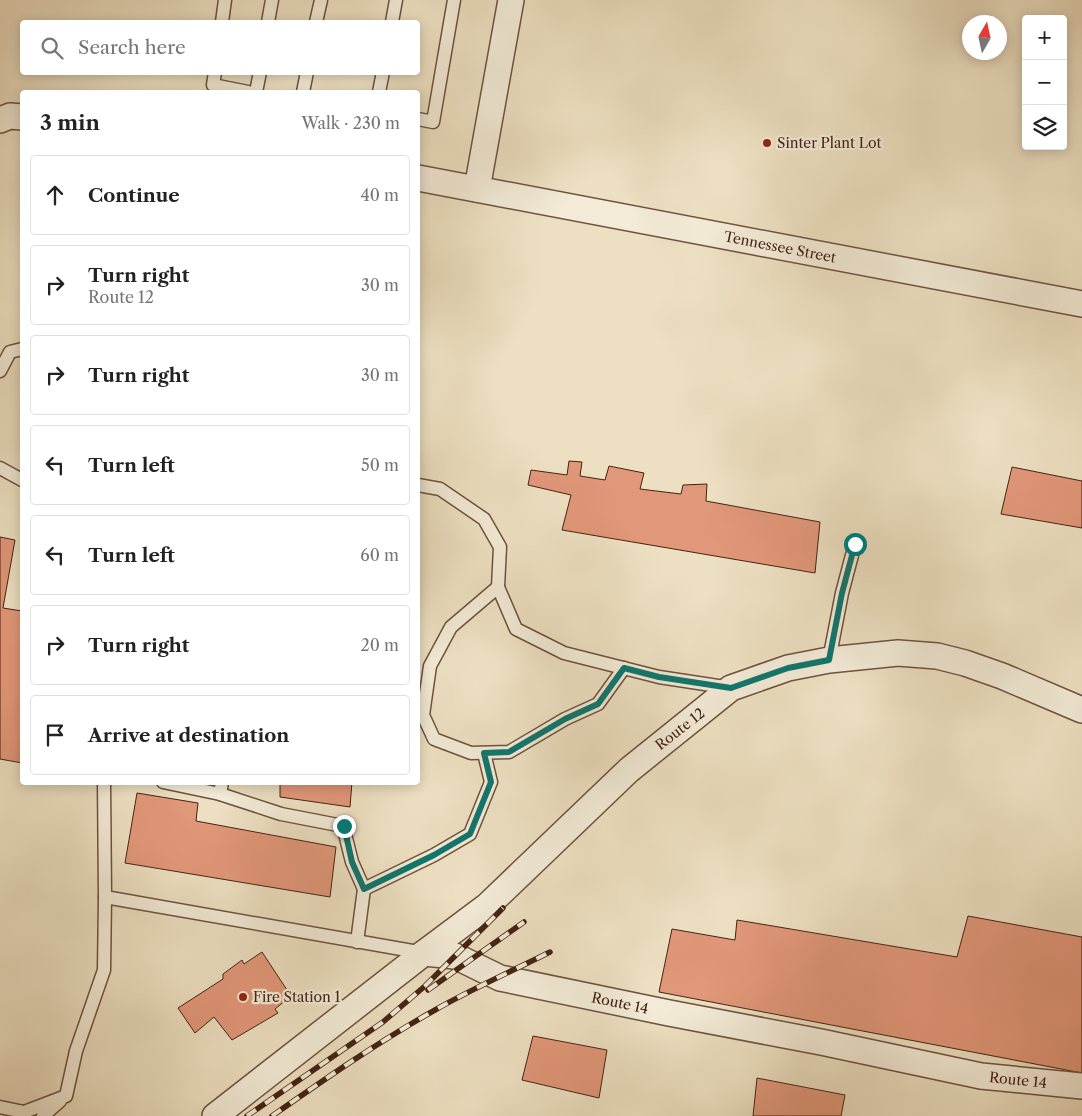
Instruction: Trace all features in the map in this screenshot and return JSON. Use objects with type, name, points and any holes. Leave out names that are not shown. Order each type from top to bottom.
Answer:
[{"type":"street","points":[[477,189],[511,0]]},
{"type":"street","points":[[0,120],[10,116],[20,117]]},
{"type":"street","name":"Tennessee Street","points":[[420,178],[1082,304]]},
{"type":"street","name":"Route 12","points":[[424,954],[488,906],[629,770],[731,688],[788,668],[829,660],[898,653],[937,656],[965,663],[1002,676],[1082,710]]},
{"type":"street","points":[[215,1116],[424,954]]},
{"type":"street","name":"Route 14","points":[[424,954],[455,956],[500,978],[670,1014],[821,1042],[981,1076],[1082,1086]]},
{"type":"lane","points":[[222,20],[225,0]]},
{"type":"lane","points":[[268,20],[272,0]]},
{"type":"lane","points":[[316,20],[321,0]]},
{"type":"lane","points":[[392,20],[396,0]]},
{"type":"lane","points":[[420,119],[433,122],[454,0]]},
{"type":"lane","points":[[215,75],[214,86],[237,90]]},
{"type":"lane","points":[[256,90],[259,75]]},
{"type":"lane","points":[[303,90],[306,75]]},
{"type":"lane","points":[[379,90],[382,75]]},
{"type":"lane","points":[[0,371],[10,352],[20,350]]},
{"type":"lane","points":[[0,468],[20,479]]},
{"type":"lane","points":[[420,485],[440,489],[484,518],[500,547],[498,587],[516,629],[564,653],[659,677],[731,688]]},
{"type":"lane","points":[[829,660],[842,593],[855,544]]},
{"type":"lane","points":[[498,587],[451,627],[430,666],[423,715],[434,739],[471,753],[509,752],[565,719],[598,704],[624,668]]},
{"type":"lane","points":[[364,889],[434,855],[470,834],[491,782],[484,753]]},
{"type":"lane","points":[[43,1116],[66,1096],[76,1051],[104,970],[104,785]]},
{"type":"lane","points":[[192,785],[221,788],[281,814],[344,826],[352,862],[364,889],[357,942]]},
{"type":"lane","points":[[104,896],[424,954]]},
{"type":"lane","points":[[0,1107],[24,1112],[66,1096]]},
{"type":"building","points":[[569,461],[582,462],[580,476],[605,480],[609,466],[644,473],[640,489],[681,494],[683,485],[707,484],[706,501],[820,522],[815,573],[562,530],[571,495],[528,485],[531,470],[567,475]]},
{"type":"building","points":[[1012,467],[1082,481],[1082,528],[1001,514]]},
{"type":"building","points":[[0,537],[15,540],[3,608],[20,611],[20,763],[0,759]]},
{"type":"building","points":[[280,785],[352,785],[350,807],[280,797]]},
{"type":"building","points":[[137,793],[198,803],[196,821],[336,847],[330,897],[125,863]]},
{"type":"building","points":[[968,916],[1082,937],[1082,1073],[659,992],[672,929],[735,940],[737,920],[957,957]]},
{"type":"building","name":"Fire Station 1","points":[[262,952],[291,996],[275,1009],[278,1013],[232,1040],[214,1017],[195,1033],[178,1008],[223,979],[223,974],[242,960],[244,964]]},
{"type":"building","points":[[533,1036],[607,1050],[599,1098],[522,1080]]},
{"type":"building","points":[[757,1078],[845,1095],[841,1116],[753,1116]]},
{"type":"railway","points":[[247,1116],[383,1022],[425,986],[503,908]]},
{"type":"railway","points":[[428,990],[524,922]]},
{"type":"railway","points":[[272,1116],[352,1061],[414,1022],[463,995],[550,952]]},
{"type":"place","name":"Sinter Plant Lot","points":[[767,143]]},
{"type":"place","name":"Fire Station 1","points":[[243,997]]},
{"type":"route","points":[[344,826],[352,862],[364,889],[434,855],[470,834],[491,782],[484,753],[509,752],[565,719],[598,704],[624,668],[659,677],[731,688],[788,668],[829,660],[842,593],[855,544]]}]
